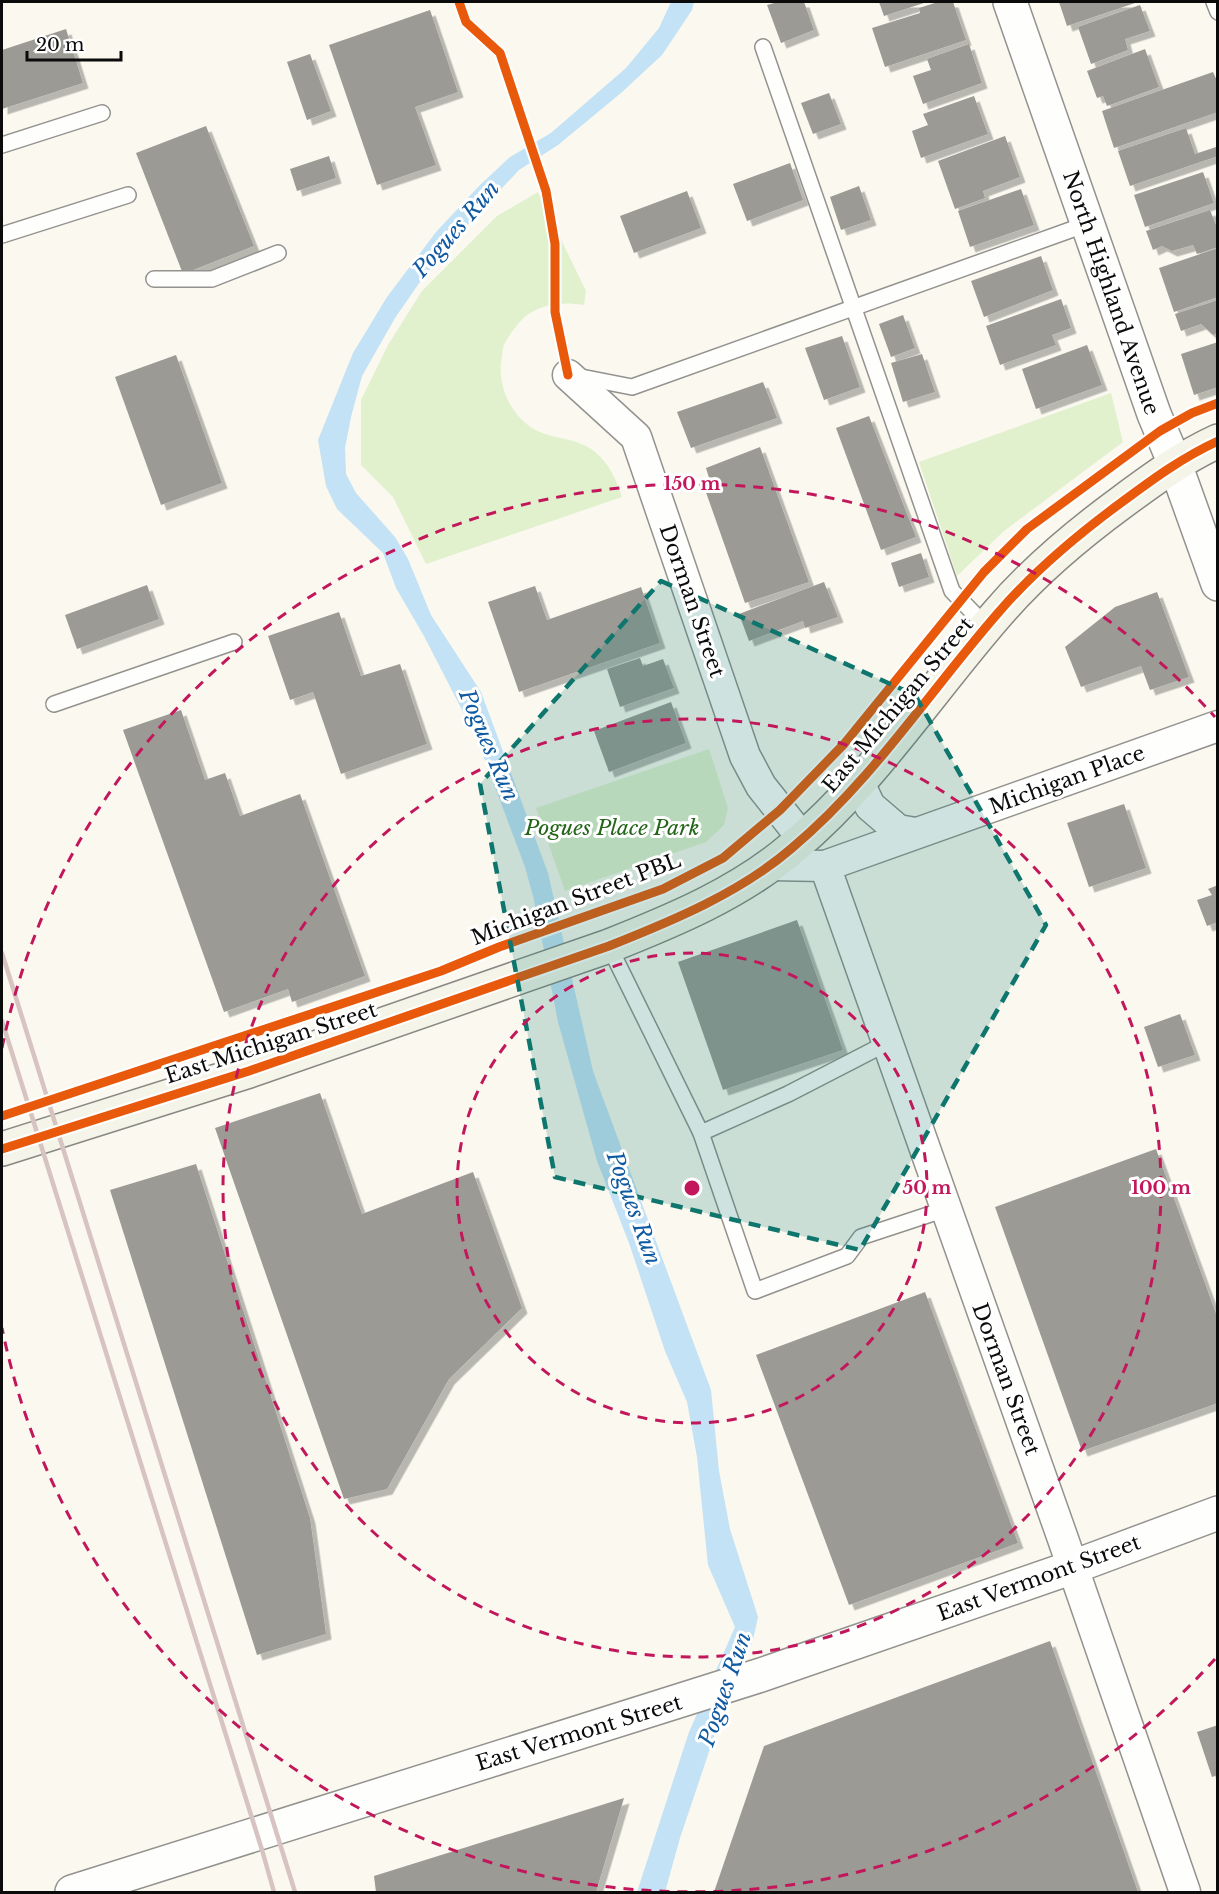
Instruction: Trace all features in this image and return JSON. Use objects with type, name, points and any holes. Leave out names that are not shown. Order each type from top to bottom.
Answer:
[{"type":"main road","name":"East Michigan Street","points":[[2,1149],[249,1071],[606,947],[668,922],[771,865],[803,839],[860,783],[987,627],[1040,568],[1099,519],[1175,464],[1218,441]]},
{"type":"street","name":"North Highland Avenue","points":[[1010,2],[1160,432],[1175,464],[1218,584]]},
{"type":"street","name":"Dorman Street","points":[[568,375],[636,437],[745,756],[761,786],[803,839]]},
{"type":"street","name":"Michigan Place","points":[[771,865],[825,866],[915,832],[1218,726]]},
{"type":"street","points":[[860,783],[870,806],[898,830],[915,832]]},
{"type":"street","name":"Dorman Street","points":[[825,866],[1073,1567],[1185,1893]]},
{"type":"street","name":"East Vermont Street","points":[[87,1890],[761,1675],[1073,1567],[1218,1513]]},
{"type":"lane","points":[[1214,2],[1218,12]]},
{"type":"lane","points":[[763,47],[952,591],[987,627]]},
{"type":"lane","points":[[2,145],[102,113]]},
{"type":"lane","points":[[2,235],[128,195]]},
{"type":"lane","points":[[568,375],[632,387],[1087,224]]},
{"type":"lane","points":[[154,279],[212,279],[278,253]]},
{"type":"lane","points":[[54,704],[234,642]]},
{"type":"lane","points":[[606,947],[701,1133],[755,1292],[847,1256],[861,1237],[946,1209]]},
{"type":"lane","points":[[701,1133],[788,1094],[887,1043]]},
{"type":"highlighted area","points":[[661,581],[915,695],[1046,925],[860,1250],[555,1177],[480,784]]},
{"type":"green space","points":[[538,192],[586,291],[584,305],[548,306],[524,317],[504,345],[501,373],[505,394],[516,413],[532,428],[582,444],[594,451],[611,472],[622,497],[426,564],[393,497],[361,465],[361,400],[388,345],[422,291],[497,216]]},
{"type":"green space","points":[[1111,393],[1123,442],[1004,531],[957,576],[919,462]]},
{"type":"green space","name":"Pogues Place Park","points":[[709,749],[728,808],[724,825],[706,842],[565,891],[536,808]]},
{"type":"water","name":"Pogues Run","points":[[671,2],[694,2],[692,10],[662,55],[621,93],[558,145],[519,170],[459,234],[422,279],[395,318],[362,376],[345,448],[346,474],[356,493],[395,537],[408,559],[431,615],[481,692],[548,873],[593,1071],[711,1390],[719,1471],[730,1529],[758,1617],[753,1640],[716,1731],[680,1838],[665,1892],[637,1892],[689,1732],[735,1627],[708,1565],[697,1457],[687,1402],[665,1351],[629,1243],[597,1161],[558,1022],[534,900],[525,867],[477,739],[424,636],[396,588],[383,553],[337,509],[326,486],[318,440],[353,353],[387,297],[436,232],[510,157],[551,133],[626,68],[659,28]]},
{"type":"building","points":[[778,2],[804,2],[814,30],[781,43],[767,5]]},
{"type":"building","points":[[879,2],[927,2],[884,16]]},
{"type":"building","points":[[938,2],[953,2],[966,40],[885,67],[872,28],[920,13],[919,8]]},
{"type":"building","points":[[1059,2],[1138,2],[1067,26]]},
{"type":"building","points":[[1140,5],[1150,31],[1125,39],[1128,50],[1091,64],[1078,27]]},
{"type":"building","points":[[430,10],[458,92],[415,107],[436,165],[377,185],[329,45]]},
{"type":"building","points":[[66,29],[83,83],[2,109],[2,50]]},
{"type":"building","points":[[969,44],[982,83],[923,104],[913,76],[931,70],[927,59]]},
{"type":"building","points":[[1145,49],[1159,87],[1107,106],[1103,96],[1097,98],[1087,71]]},
{"type":"building","points":[[310,54],[331,111],[307,120],[287,62]]},
{"type":"building","points":[[1213,72],[1218,83],[1218,112],[1114,148],[1102,111]]},
{"type":"building","points":[[829,93],[841,124],[813,134],[801,103]]},
{"type":"building","points":[[974,96],[988,134],[921,158],[912,131],[928,125],[923,114]]},
{"type":"building","points":[[206,126],[254,246],[183,274],[136,153]]},
{"type":"building","points":[[1186,128],[1195,154],[1216,147],[1218,156],[1130,186],[1118,151]]},
{"type":"building","points":[[1005,136],[1020,177],[983,191],[985,198],[955,209],[938,161]]},
{"type":"building","points":[[329,156],[336,178],[297,191],[290,169]]},
{"type":"building","points":[[790,163],[803,200],[747,221],[733,184]]},
{"type":"building","points":[[1203,172],[1214,203],[1145,227],[1134,195]]},
{"type":"building","points":[[859,186],[871,220],[841,230],[830,197]]},
{"type":"building","points":[[1021,189],[1034,225],[970,247],[958,211]]},
{"type":"building","points":[[687,191],[701,228],[634,253],[620,216]]},
{"type":"building","points":[[1210,210],[1218,230],[1218,247],[1197,254],[1193,245],[1172,251],[1162,246],[1153,250],[1146,231]]},
{"type":"building","points":[[1218,248],[1218,297],[1174,312],[1159,268]]},
{"type":"building","points":[[1041,256],[1053,290],[984,317],[971,281]]},
{"type":"building","points":[[1061,299],[1071,328],[1052,335],[1056,345],[1000,365],[986,326]]},
{"type":"building","points":[[1218,300],[1218,333],[1213,335],[1201,324],[1181,331],[1175,314]]},
{"type":"building","points":[[903,315],[915,348],[891,357],[879,324]]},
{"type":"building","points":[[842,336],[860,387],[824,400],[805,348]]},
{"type":"building","points":[[1218,342],[1218,387],[1194,395],[1181,354]]},
{"type":"building","points":[[1087,345],[1102,385],[1036,409],[1022,369]]},
{"type":"building","points":[[922,354],[935,392],[903,402],[891,363]]},
{"type":"building","points":[[176,355],[222,483],[161,505],[115,377]]},
{"type":"building","points":[[763,382],[777,418],[691,448],[677,412]]},
{"type":"building","points":[[869,416],[916,537],[881,550],[836,428]]},
{"type":"building","points":[[760,447],[809,582],[745,603],[702,481],[709,478],[706,468]]},
{"type":"building","points":[[921,553],[929,577],[899,587],[891,563]]},
{"type":"building","points":[[824,582],[838,617],[805,628],[803,621],[749,641],[739,614]]},
{"type":"building","points":[[147,585],[159,619],[77,649],[65,615]]},
{"type":"building","points":[[535,586],[547,620],[641,587],[660,643],[519,692],[488,602]]},
{"type":"building","points":[[1157,592],[1189,677],[1150,690],[1141,666],[1081,687],[1065,647],[1115,607]]},
{"type":"building","points":[[339,612],[361,676],[400,664],[427,744],[341,774],[313,692],[290,700],[268,636]]},
{"type":"building","points":[[640,658],[643,666],[663,659],[674,688],[620,707],[607,669]]},
{"type":"building","points":[[671,702],[686,743],[609,772],[594,731]]},
{"type":"building","points":[[181,710],[205,780],[225,773],[240,816],[300,794],[365,976],[292,1002],[288,989],[224,1012],[123,730]]},
{"type":"building","points":[[1124,804],[1146,868],[1089,887],[1067,823]]},
{"type":"building","points":[[1218,885],[1218,922],[1207,926],[1197,900],[1212,895],[1208,889]]},
{"type":"building","points":[[797,920],[843,1050],[723,1090],[678,962]]},
{"type":"building","points":[[1180,1014],[1195,1055],[1158,1067],[1144,1027]]},
{"type":"building","points":[[320,1093],[362,1214],[473,1172],[522,1308],[449,1379],[387,1489],[344,1499],[215,1128]]},
{"type":"building","points":[[1156,1149],[1218,1319],[1218,1403],[1082,1451],[995,1207]]},
{"type":"building","points":[[196,1164],[310,1518],[326,1634],[257,1655],[110,1190]]},
{"type":"building","points":[[925,1292],[1018,1543],[849,1605],[756,1355]]},
{"type":"building","points":[[1050,1641],[1138,1892],[714,1892],[764,1746]]},
{"type":"building","points":[[1218,1725],[1218,1775],[1212,1777],[1197,1732]]},
{"type":"building","points":[[624,1798],[596,1892],[376,1892],[374,1876]]},
{"type":"railway","points":[[2,953],[295,1892]]},
{"type":"railway","points":[[2,1021],[274,1892]]},
{"type":"cycle path","points":[[459,2],[466,22],[500,53],[546,191],[555,244],[555,312],[568,375]]},
{"type":"cycle path","name":"Michigan Street PBL","points":[[2,1116],[441,971],[499,947],[663,889],[723,858],[780,810],[844,744],[984,572],[1027,529],[1160,431],[1192,413],[1218,403]]},
{"type":"cycle path","points":[[2,1149],[249,1071],[609,946],[681,916],[728,892],[772,864],[792,848],[849,794],[900,735],[998,613],[1041,568],[1089,527],[1145,485],[1180,461],[1218,441]]}]
